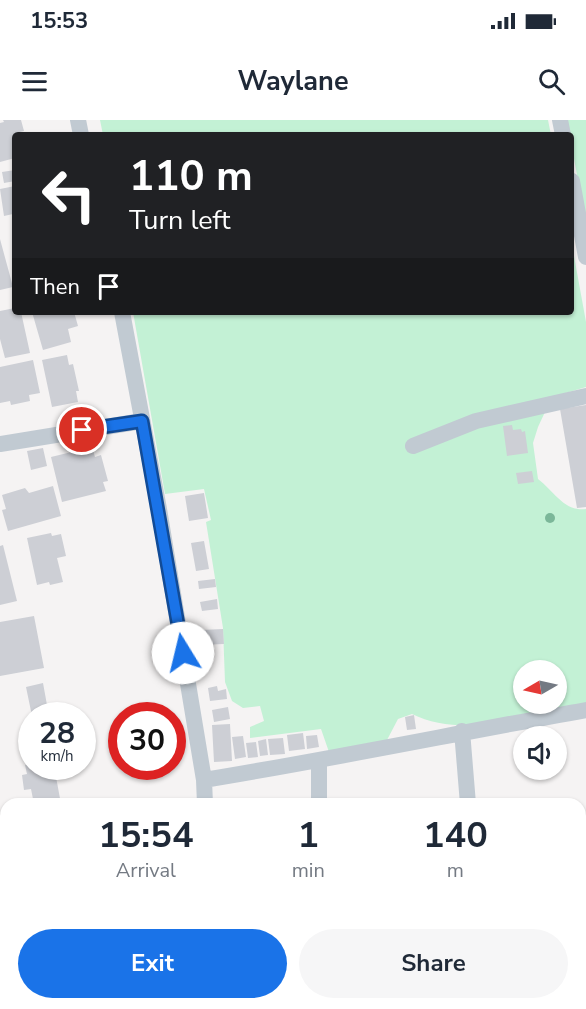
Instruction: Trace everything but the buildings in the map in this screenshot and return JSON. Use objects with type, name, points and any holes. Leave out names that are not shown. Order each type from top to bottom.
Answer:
[{"type":"street","points":[[574,191],[586,257]]},
{"type":"street","points":[[123,315],[177,611],[206,798]]},
{"type":"street","points":[[413,446],[476,421],[586,396]]},
{"type":"street","points":[[0,444],[142,421]]},
{"type":"street","points":[[204,780],[319,761],[462,731],[586,710]]},
{"type":"street","points":[[462,731],[468,798]]},
{"type":"street","points":[[319,761],[319,798]]},
{"type":"green space","points":[[100,120],[548,120],[550,132],[102,132]]},
{"type":"green space","points":[[566,120],[586,120],[586,223],[574,159],[574,132],[568,132]]},
{"type":"green space","points":[[574,256],[586,322],[586,387],[552,397],[533,443],[538,479],[565,504],[578,509],[586,509],[586,707],[567,711],[567,660],[513,660],[513,714],[551,714],[498,723],[453,725],[431,721],[412,714],[398,719],[387,740],[329,752],[321,729],[250,738],[250,727],[264,721],[260,706],[243,708],[232,701],[225,682],[223,628],[206,522],[211,520],[204,489],[165,494],[134,315],[574,315]]},
{"type":"route","points":[[82,430],[142,421],[183,653]]}]
